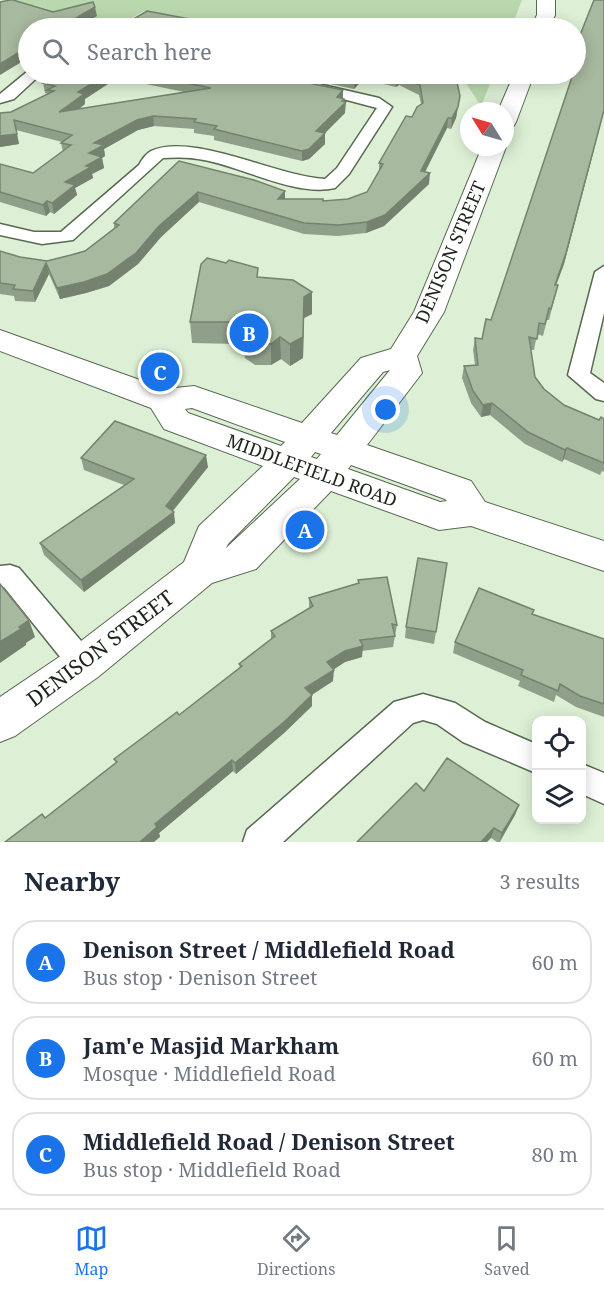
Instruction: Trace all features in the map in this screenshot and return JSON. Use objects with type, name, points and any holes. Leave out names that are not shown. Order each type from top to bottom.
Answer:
[{"type":"street","points":[[544,14],[561,7],[563,0]]},
{"type":"street","points":[[0,99],[9,96],[23,84]]},
{"type":"street","points":[[0,229],[33,239],[54,240],[67,236],[146,167],[149,160],[163,152],[181,152],[207,157],[306,184],[329,184],[344,171],[386,107],[374,101],[300,84]]},
{"type":"street","points":[[513,102],[520,84]]},
{"type":"street","name":"DENISON STREET","points":[[0,723],[83,664],[199,570],[243,558],[310,492],[406,373],[402,356],[429,312],[490,156]]},
{"type":"street","points":[[604,272],[579,375],[604,394]]},
{"type":"street","name":"MIDDLEFIELD ROAD","points":[[0,340],[163,400],[176,421],[299,449],[334,462],[439,516],[472,512],[604,556]]},
{"type":"street","points":[[199,570],[212,536],[299,449],[372,365],[402,356]]},
{"type":"street","points":[[0,578],[10,576],[83,664]]},
{"type":"street","points":[[259,842],[404,712],[423,707],[445,713],[474,732],[532,757]]},
{"type":"street","points":[[586,781],[604,789]]},
{"type":"green space","points":[[522,0],[515,18],[181,18],[144,11],[132,18],[75,18],[10,1]]},
{"type":"green space","points":[[467,84],[490,84],[483,102],[478,102]]},
{"type":"building","points":[[13,0],[53,12],[93,2],[95,7],[76,18],[18,18],[18,53],[0,64],[0,2]]},
{"type":"building","points":[[594,0],[604,0],[604,110],[566,253],[555,285],[558,285],[551,309],[549,308],[545,324],[539,323],[537,339],[529,337],[535,377],[544,389],[564,405],[599,420],[601,417],[604,419],[604,463],[567,448],[565,450],[528,432],[492,403],[483,405],[473,391],[464,366],[478,365],[475,338],[482,339],[486,319],[491,320],[570,84],[586,84],[586,20]]},
{"type":"building","points":[[147,11],[184,18],[135,18]]},
{"type":"building","points":[[47,84],[91,84],[78,92],[84,94],[59,112],[211,88],[192,84],[314,84],[343,90],[337,97],[346,102],[316,131],[325,133],[309,149],[302,151],[214,129],[217,126],[194,122],[196,119],[153,116],[137,120],[94,143],[104,145],[89,153],[102,157],[86,166],[91,167],[65,182],[75,185],[52,203],[47,201],[43,205],[0,192],[0,164],[33,173],[71,145],[61,143],[72,135],[14,120],[17,134],[0,136],[0,113],[11,112],[54,91],[47,90],[55,86]]},
{"type":"building","points":[[418,84],[457,84],[460,96],[458,107],[452,118],[448,118],[421,171],[430,173],[385,215],[367,222],[339,225],[304,223],[198,192],[159,226],[136,253],[107,274],[57,288],[46,263],[33,291],[13,289],[15,285],[0,283],[0,251],[47,261],[85,251],[119,225],[114,223],[179,161],[254,180],[285,191],[278,199],[323,199],[323,201],[348,199],[367,192],[383,164],[379,163],[406,116],[412,117],[417,107],[423,103]]},
{"type":"building","points":[[207,258],[226,263],[229,260],[258,268],[257,277],[293,280],[312,292],[304,297],[303,337],[290,344],[280,337],[271,344],[254,343],[244,336],[243,331],[235,330],[236,322],[190,322],[201,264]]},
{"type":"building","points":[[115,421],[206,455],[166,506],[174,512],[81,580],[40,543],[134,479],[81,458]]},
{"type":"building","points":[[418,558],[447,563],[436,632],[406,627]]},
{"type":"building","points":[[387,577],[397,625],[392,624],[395,636],[360,640],[363,646],[345,651],[327,662],[334,670],[305,688],[312,695],[284,722],[235,763],[232,760],[155,824],[157,827],[140,842],[5,842],[42,814],[45,818],[117,762],[114,759],[177,712],[179,715],[242,666],[239,664],[275,636],[271,631],[313,606],[309,598],[359,583],[358,580]]},
{"type":"building","points":[[0,584],[29,620],[19,627],[21,629],[0,642]]},
{"type":"building","points":[[479,588],[534,610],[532,614],[604,639],[604,704],[580,696],[560,684],[558,691],[521,675],[523,670],[455,642]]},
{"type":"building","points":[[447,758],[519,805],[502,833],[494,828],[481,842],[357,842],[416,783],[424,791]]},
{"type":"place","name":"Jam'e Masjid Markham","points":[[249,333]]},
{"type":"place","name":"Middlefield Road / Denison Street","points":[[160,372]]},
{"type":"place","name":"Denison Street / Middlefield Road","points":[[305,530]]}]
